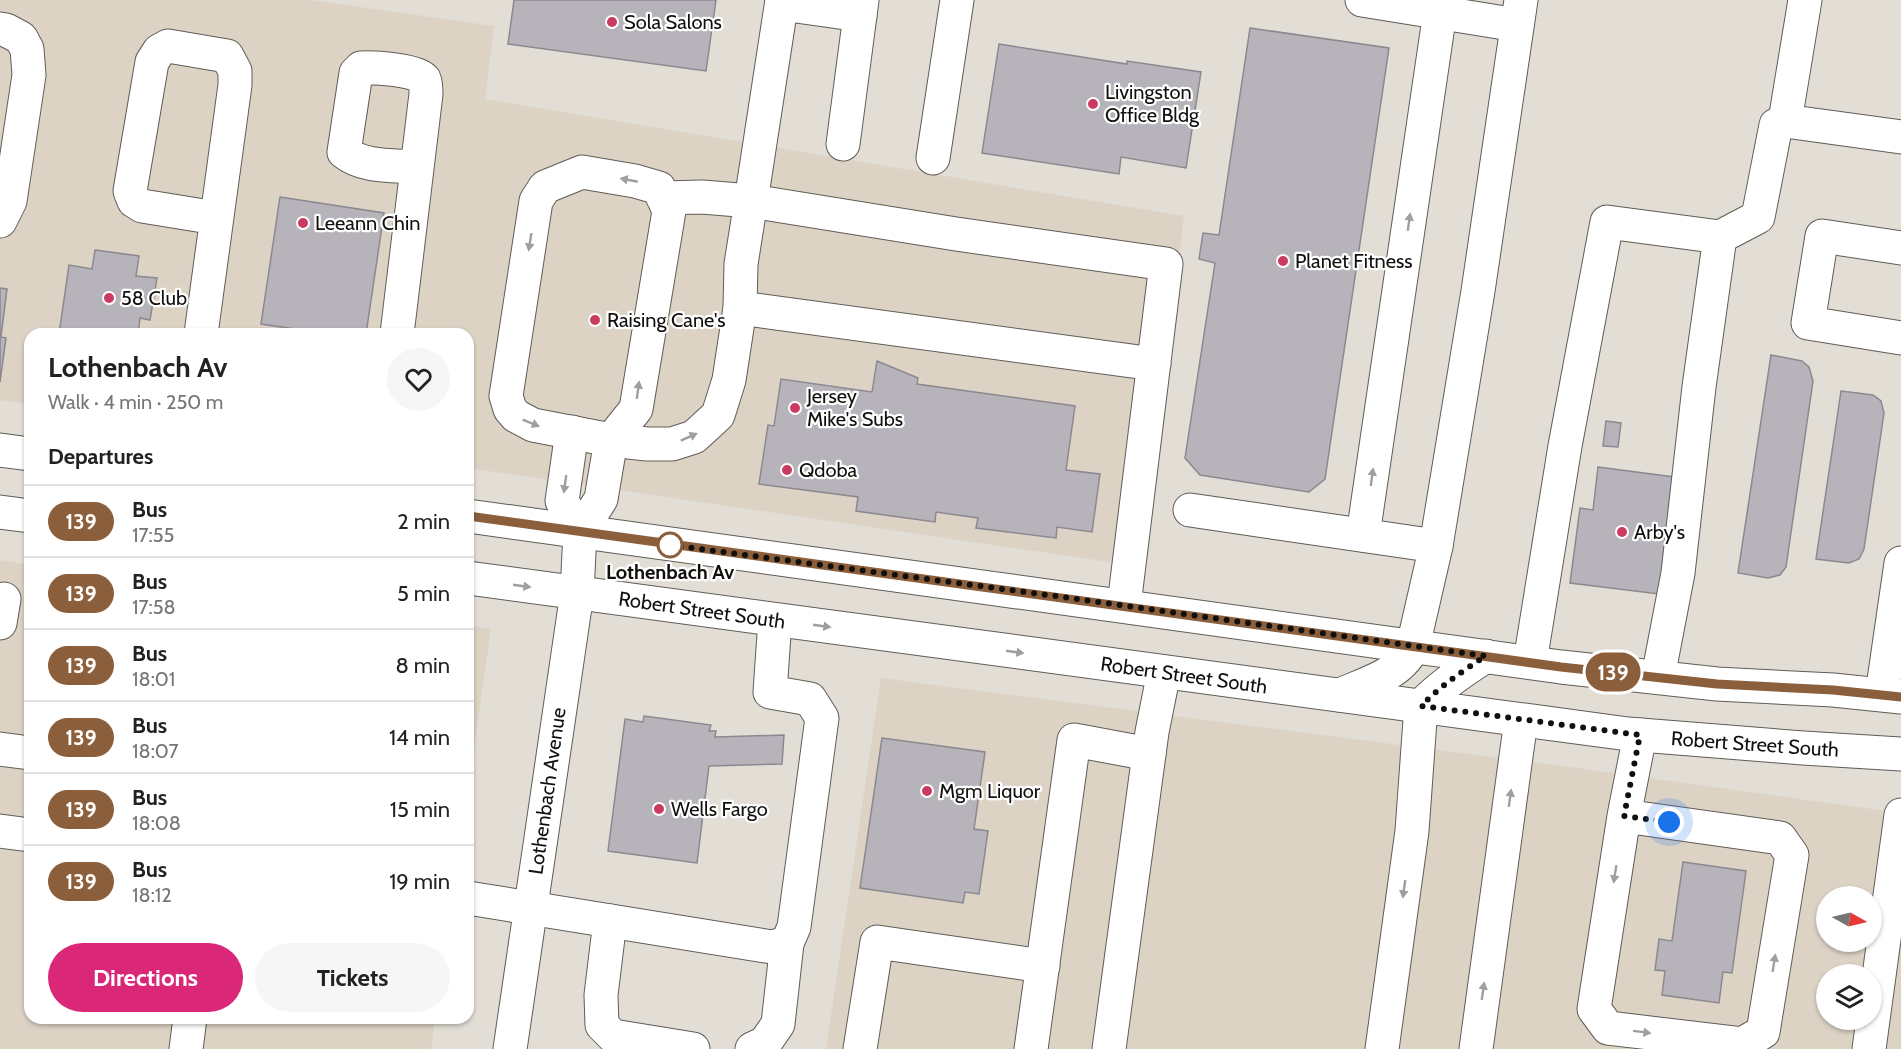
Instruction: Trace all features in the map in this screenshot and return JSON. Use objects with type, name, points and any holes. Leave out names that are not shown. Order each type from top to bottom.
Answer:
[{"type":"main road","points":[[933,158],[957,0]]},
{"type":"main road","points":[[1340,695],[1402,664],[1410,655],[1413,646],[1436,546],[1478,291],[1519,12],[1440,12],[1362,0]]},
{"type":"main road","points":[[1785,121],[1805,0]]},
{"type":"main road","points":[[580,532],[601,499],[611,440],[636,409],[669,210],[659,188],[635,181],[582,172],[545,187],[536,201],[506,396],[510,409],[516,416],[533,425],[611,440],[672,444],[694,437],[718,415],[729,380],[740,308],[741,264],[782,2],[861,7],[843,144]]},
{"type":"main road","points":[[1363,535],[1440,12]]},
{"type":"main road","points":[[0,29],[21,38],[27,49],[29,75],[10,201],[0,221]]},
{"type":"main road","points":[[202,328],[235,85],[235,71],[227,56],[168,46],[159,51],[152,62],[130,190],[134,201],[142,206],[216,218]]},
{"type":"main road","points":[[1530,662],[1567,434],[1608,222],[1720,237],[1758,217],[1776,125],[1785,121],[1901,137]]},
{"type":"main road","points":[[398,328],[417,167]]},
{"type":"main road","points":[[663,198],[702,197],[751,201],[956,234],[1166,264],[1124,605]]},
{"type":"main road","points":[[1901,248],[1822,236],[1808,323],[1901,338]]},
{"type":"main road","points":[[1658,677],[1678,573],[1699,387],[1720,237]]},
{"type":"main road","points":[[740,308],[1155,364]]},
{"type":"main road","points":[[572,432],[562,501],[580,532]]},
{"type":"main road","points":[[0,450],[24,453]]},
{"type":"main road","points":[[1190,510],[1436,546]]},
{"type":"main road","points":[[0,512],[24,515]]},
{"type":"main road","points":[[474,517],[1530,662],[1717,684],[1891,696],[1901,563]]},
{"type":"main road","name":"Lothenbach Avenue","points":[[510,1049],[577,593],[580,532]]},
{"type":"main road","name":"Robert Street South","points":[[474,579],[1640,735],[1792,748],[1901,753]]},
{"type":"main road","points":[[752,1049],[765,1043],[778,1024],[787,943],[794,927],[822,718],[810,699],[770,692],[775,620]]},
{"type":"main road","points":[[1382,1049],[1412,831],[1421,706],[1436,690],[1486,656]]},
{"type":"main road","points":[[1109,1049],[1149,754],[1164,672]]},
{"type":"main road","points":[[1476,1049],[1521,720]]},
{"type":"main road","points":[[1624,816],[1780,838],[1792,855],[1763,1032],[1742,1044],[1608,1028],[1594,1009],[1624,816],[1640,735]]},
{"type":"main road","points":[[1031,1049],[1074,740],[1149,754]]},
{"type":"main road","points":[[0,749],[24,752]]},
{"type":"main road","points":[[1869,1049],[1901,815]]},
{"type":"main road","points":[[0,831],[24,834]]},
{"type":"main road","points":[[474,899],[772,947],[787,943]]},
{"type":"main road","points":[[610,921],[601,995],[602,1025],[613,1036],[693,1049]]},
{"type":"main road","points":[[860,1049],[877,942],[1043,966]]},
{"type":"main road","points":[[186,1049],[189,1024]]},
{"type":"shaded area","points":[[0,0],[311,0],[494,26],[485,99],[1184,216],[1143,567],[474,469],[474,328],[24,328],[24,403],[0,400]]},
{"type":"shaded area","points":[[0,560],[24,564],[24,1024],[434,1024],[431,1049],[0,1049]]},
{"type":"shaded area","points":[[474,626],[491,629],[474,748]]},
{"type":"shaded area","points":[[881,678],[1570,767],[1901,813],[1901,1049],[826,1049]]},
{"type":"building","name":"Sola Salons","points":[[514,0],[716,0],[706,71],[508,44]]},
{"type":"building","name":"Planet Fitness","points":[[1250,28],[1389,48],[1325,479],[1309,492],[1200,475],[1185,458],[1215,263],[1199,259],[1203,233],[1219,235]]},
{"type":"building","name":"Livingston Office Bldg","points":[[999,44],[1127,64],[1127,61],[1201,72],[1186,168],[1121,157],[1119,174],[982,153]]},
{"type":"building","points":[[280,197],[384,213],[367,328],[288,328],[261,324]]},
{"type":"building","name":"58 Club","points":[[95,250],[139,256],[136,276],[157,278],[150,320],[140,318],[139,328],[60,328],[69,265],[92,269]]},
{"type":"building","points":[[0,288],[7,289],[1,337],[6,338],[0,382]]},
{"type":"building","points":[[1771,355],[1802,361],[1809,367],[1813,381],[1786,567],[1780,575],[1768,578],[1738,573]]},
{"type":"building","points":[[877,361],[918,378],[917,384],[1075,406],[1066,470],[1100,474],[1092,532],[1057,527],[1056,538],[976,528],[978,518],[936,512],[935,522],[856,511],[858,497],[759,484],[768,425],[774,426],[781,379],[872,392]]},
{"type":"building","points":[[1841,391],[1873,395],[1881,401],[1884,413],[1864,549],[1859,559],[1849,563],[1816,559]]},
{"type":"building","points":[[1606,421],[1621,423],[1618,447],[1603,446]]},
{"type":"building","name":"Arby's","points":[[1598,467],[1674,477],[1659,594],[1570,583],[1580,508],[1593,510]]},
{"type":"building","name":"Wells Fargo","points":[[644,716],[711,725],[709,731],[716,731],[715,737],[784,735],[782,764],[709,766],[697,863],[608,851],[625,719],[643,722]]},
{"type":"building","name":"Mgm Liquor","points":[[882,738],[985,752],[974,829],[988,831],[979,894],[965,892],[963,903],[860,888]]},
{"type":"building","points":[[1683,862],[1746,871],[1732,973],[1723,972],[1719,1003],[1662,995],[1665,971],[1655,970],[1659,939],[1672,941]]},
{"type":"bus line","name":"139","points":[[474,517],[1561,667],[1717,684],[1833,690],[1901,697]]},
{"type":"place","name":"Sola Salons","points":[[612,22]]},
{"type":"place","name":"Livingston Office Bldg","points":[[1093,104]]},
{"type":"place","name":"Leeann Chin","points":[[303,223]]},
{"type":"place","name":"Planet Fitness","points":[[1283,261]]},
{"type":"place","name":"58 Club","points":[[109,298]]},
{"type":"place","name":"Raising Cane's","points":[[595,320]]},
{"type":"place","name":"Jersey Mike's Subs","points":[[795,408]]},
{"type":"place","name":"Qdoba","points":[[787,470]]},
{"type":"place","name":"Arby's","points":[[1622,532]]},
{"type":"place","name":"Lothenbach Av","points":[[670,545]]},
{"type":"place","name":"Mgm Liquor","points":[[927,791]]},
{"type":"place","name":"Wells Fargo","points":[[659,809]]},
{"type":"route","points":[[670,545],[1486,656],[1436,690],[1421,706],[1640,735],[1624,816],[1669,822]]}]
